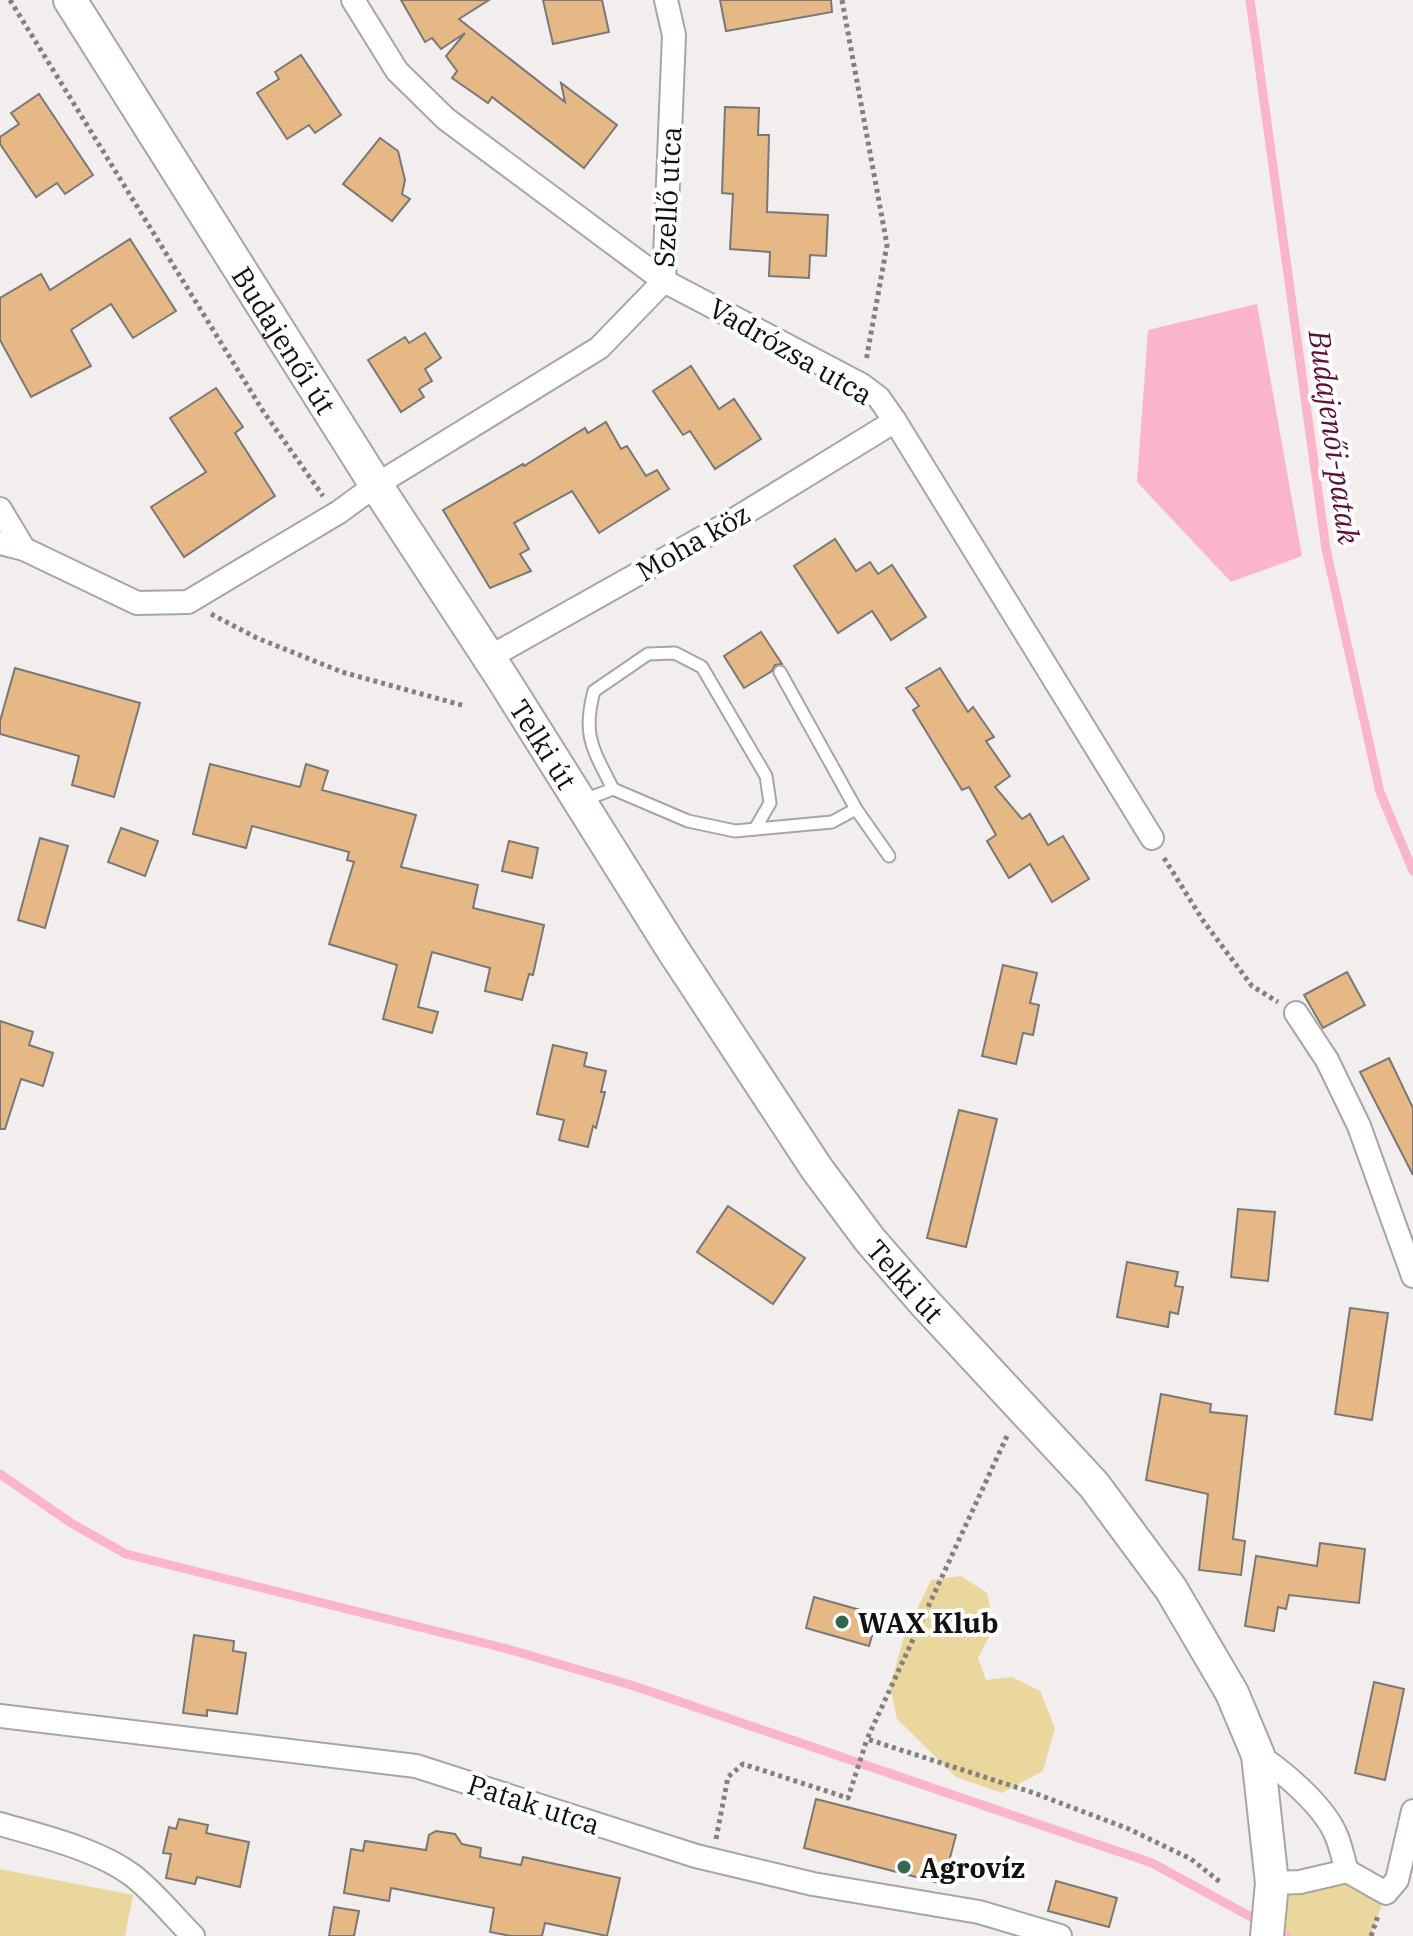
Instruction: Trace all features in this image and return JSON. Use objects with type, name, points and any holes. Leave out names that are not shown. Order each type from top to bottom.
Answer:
[{"type":"main road","name":"Budajenői út","points":[[70,0],[376,485],[496,668]]},
{"type":"main road","name":"Telki út","points":[[496,668],[681,963],[826,1181],[870,1240],[924,1302],[1094,1485],[1171,1589],[1232,1693],[1258,1755],[1269,1910]]},
{"type":"street","name":"Vadrózsa utca","points":[[353,0],[397,71],[446,119],[664,281],[862,385],[879,398],[1152,838]]},
{"type":"street","name":"Szellő utca","points":[[188,602],[339,512],[376,485],[599,348],[664,281],[674,35],[666,0]]},
{"type":"street","name":"Moha köz","points":[[496,668],[895,421]]},
{"type":"street","points":[[0,509],[24,549]]},
{"type":"street","points":[[0,543],[24,549],[137,603],[188,602]]},
{"type":"street","points":[[1296,1013],[1327,1060],[1359,1126],[1413,1276]]},
{"type":"street","name":"Patak utca","points":[[0,1716],[416,1766],[711,1860],[813,1884],[979,1912],[1060,1936]]},
{"type":"street","points":[[1258,1755],[1282,1770],[1322,1814],[1336,1833],[1347,1871]]},
{"type":"street","points":[[1269,1910],[1300,1882],[1347,1871],[1386,1893],[1397,1880],[1413,1811]]},
{"type":"street","points":[[0,1824],[49,1838],[112,1863],[132,1876],[193,1936]]},
{"type":"lane","points":[[755,829],[770,803],[766,776],[702,667],[675,653],[648,654],[594,691],[588,715],[590,742],[613,789],[688,821],[735,831],[832,822],[856,809]]},
{"type":"lane","points":[[780,672],[856,809],[889,856]]},
{"type":"lane","points":[[579,802],[613,789]]},
{"type":"path","points":[[10,0],[263,411],[317,491],[339,512]]},
{"type":"path","points":[[842,0],[887,245],[862,385]]},
{"type":"path","points":[[188,602],[257,638],[342,672],[465,706]]},
{"type":"path","points":[[1152,838],[1204,922],[1252,986],[1296,1013]]},
{"type":"path","points":[[711,1860],[728,1777],[743,1764],[848,1798],[867,1739],[1007,1436]]},
{"type":"path","points":[[867,1739],[1034,1793],[1129,1829],[1191,1859],[1220,1882]]},
{"type":"shaded area","points":[[1257,304],[1302,556],[1231,582],[1137,482],[1148,330]]},
{"type":"shaded area","points":[[961,1576],[987,1593],[995,1626],[978,1658],[986,1680],[1012,1677],[1040,1691],[1055,1728],[1043,1771],[1002,1793],[956,1777],[897,1719],[890,1687],[904,1637],[931,1580]]},
{"type":"shaded area","points":[[0,1869],[133,1895],[125,1936],[0,1936]]},
{"type":"shaded area","points":[[1347,1871],[1386,1893],[1371,1936],[1277,1936],[1284,1883]]},
{"type":"building","points":[[401,0],[489,0],[459,19],[565,102],[561,83],[617,125],[584,168],[492,97],[488,103],[452,78],[457,71],[446,56],[465,33],[441,49],[432,38],[425,42]]},
{"type":"building","points":[[543,0],[602,0],[609,32],[553,44]]},
{"type":"building","points":[[720,0],[831,0],[832,12],[726,31]]},
{"type":"building","points":[[301,55],[341,115],[315,133],[309,125],[287,139],[257,93],[279,79],[275,72]]},
{"type":"building","points":[[39,94],[93,175],[65,194],[57,183],[36,197],[0,144],[0,137],[19,124],[11,113]]},
{"type":"building","points":[[725,107],[759,108],[758,135],[769,135],[767,212],[828,215],[826,256],[810,255],[809,278],[769,276],[770,252],[730,249],[733,194],[722,193]]},
{"type":"building","points":[[380,138],[398,151],[405,180],[402,194],[410,199],[392,221],[343,184]]},
{"type":"building","points":[[130,239],[176,311],[133,338],[111,304],[71,330],[91,366],[31,397],[0,340],[0,298],[41,274],[50,290]]},
{"type":"building","points":[[425,333],[441,358],[425,369],[432,381],[419,389],[424,397],[401,412],[368,360],[405,337],[409,343]]},
{"type":"building","points":[[691,366],[719,409],[734,399],[761,439],[715,469],[690,431],[683,435],[653,391]]},
{"type":"building","points":[[216,388],[243,427],[235,433],[275,496],[184,557],[151,507],[206,472],[170,418]]},
{"type":"building","points":[[606,422],[621,449],[627,446],[646,476],[657,470],[669,489],[599,533],[572,491],[514,523],[529,549],[520,554],[531,571],[490,588],[443,510],[524,466],[585,428],[588,433]]},
{"type":"building","points":[[835,539],[856,571],[870,562],[878,574],[892,565],[926,617],[891,640],[872,611],[838,633],[794,566]]},
{"type":"building","points":[[761,632],[782,664],[775,665],[772,671],[744,688],[724,656]]},
{"type":"building","points":[[15,668],[140,703],[114,797],[72,785],[79,756],[0,734],[0,721]]},
{"type":"building","points":[[940,668],[968,712],[973,707],[994,737],[986,741],[1010,776],[995,787],[1022,819],[1030,814],[1048,845],[1063,836],[1089,879],[1052,902],[1030,864],[1009,878],[987,841],[996,835],[969,787],[962,790],[913,710],[919,706],[906,688]]},
{"type":"building","points":[[210,764],[300,787],[306,764],[328,771],[322,790],[416,815],[401,867],[478,885],[473,908],[544,925],[533,975],[529,974],[522,1000],[485,991],[490,968],[432,952],[418,1007],[438,1012],[432,1033],[383,1019],[397,965],[329,944],[354,862],[347,860],[349,852],[252,826],[246,848],[193,834]]},
{"type":"building","points":[[121,828],[158,841],[145,876],[108,862]]},
{"type":"building","points":[[40,838],[68,846],[45,928],[18,920]]},
{"type":"building","points":[[509,841],[538,848],[532,878],[502,871]]},
{"type":"building","points":[[1003,965],[1037,973],[1030,1003],[1039,1005],[1033,1035],[1023,1033],[1016,1064],[982,1056]]},
{"type":"building","points":[[1347,972],[1365,1005],[1323,1028],[1304,995]]},
{"type":"building","points":[[0,1021],[33,1032],[29,1045],[53,1053],[43,1086],[21,1079],[5,1129],[0,1129]]},
{"type":"building","points":[[553,1045],[587,1053],[584,1066],[606,1071],[601,1092],[605,1092],[588,1147],[559,1140],[564,1120],[537,1114]]},
{"type":"building","points":[[1389,1058],[1413,1108],[1413,1175],[1360,1072]]},
{"type":"building","points":[[959,1110],[997,1119],[966,1247],[927,1238]]},
{"type":"building","points":[[728,1206],[805,1258],[773,1304],[697,1252]]},
{"type":"building","points":[[1238,1209],[1275,1212],[1268,1281],[1231,1277]]},
{"type":"building","points":[[1127,1262],[1178,1272],[1175,1286],[1183,1287],[1178,1314],[1170,1312],[1168,1327],[1117,1317]]},
{"type":"building","points":[[1350,1308],[1388,1313],[1372,1420],[1335,1414]]},
{"type":"building","points":[[1161,1394],[1211,1404],[1210,1412],[1247,1416],[1233,1539],[1245,1541],[1241,1575],[1199,1570],[1208,1494],[1146,1480]]},
{"type":"building","points":[[1320,1543],[1365,1549],[1359,1603],[1289,1595],[1286,1609],[1278,1607],[1274,1631],[1245,1626],[1256,1556],[1317,1566]]},
{"type":"building","name":"WAX Klub","points":[[814,1597],[878,1615],[869,1646],[806,1628]]},
{"type":"building","points":[[194,1635],[234,1641],[233,1651],[246,1653],[237,1714],[207,1710],[207,1716],[183,1713]]},
{"type":"building","points":[[1374,1682],[1404,1689],[1385,1780],[1355,1773]]},
{"type":"building","points":[[816,1799],[956,1835],[943,1884],[804,1848]]},
{"type":"building","points":[[179,1819],[208,1825],[206,1833],[249,1842],[240,1887],[197,1877],[195,1884],[166,1878],[171,1854],[163,1853],[169,1827],[176,1829]]},
{"type":"building","points":[[436,1831],[455,1834],[462,1844],[481,1848],[480,1857],[521,1865],[523,1857],[620,1878],[607,1936],[545,1923],[542,1936],[511,1936],[490,1932],[494,1908],[391,1888],[389,1901],[344,1893],[351,1849],[363,1851],[365,1841],[426,1850],[429,1835]]},
{"type":"building","points":[[1056,1881],[1117,1898],[1109,1927],[1048,1911]]},
{"type":"building","points":[[334,1907],[359,1911],[354,1936],[329,1936]]},
{"type":"waterway","name":"Budajenői-patak","points":[[1250,0],[1326,549],[1380,792],[1413,871]]},
{"type":"waterway","points":[[0,1474],[71,1523],[126,1554],[504,1648],[634,1686],[1152,1863],[1286,1936]]},
{"type":"place","name":"WAX Klub","points":[[842,1622]]},
{"type":"place","name":"Agrovíz","points":[[904,1867]]}]
